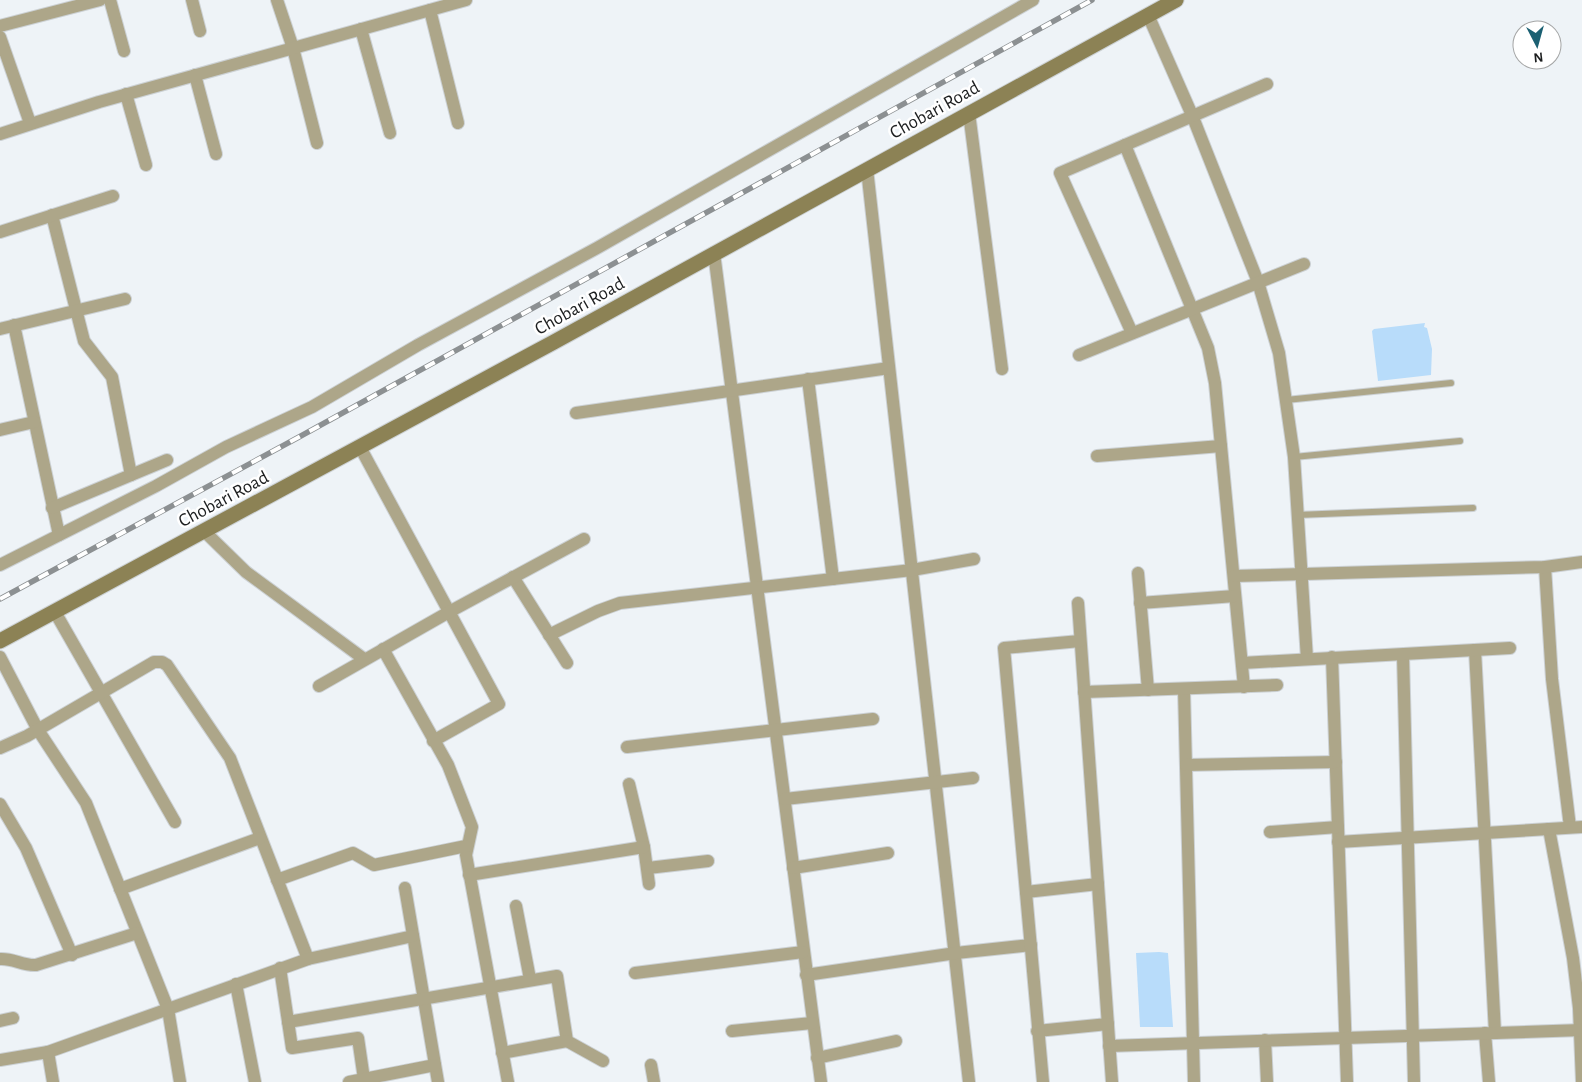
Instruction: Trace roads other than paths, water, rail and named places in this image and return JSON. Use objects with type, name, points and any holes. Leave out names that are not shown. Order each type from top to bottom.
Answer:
[{"type":"street","points":[[0,26],[100,0]]},
{"type":"street","points":[[110,0],[124,51]]},
{"type":"street","points":[[192,0],[200,31]]},
{"type":"street","points":[[277,0],[293,48],[317,142]]},
{"type":"street","points":[[0,134],[126,94],[465,0]]},
{"type":"street","points":[[0,565],[156,486],[226,447],[312,406],[418,345],[597,248],[1032,0]]},
{"type":"street","name":"Chobari Road","points":[[0,641],[360,447],[1176,0]]},
{"type":"street","points":[[430,10],[458,123]]},
{"type":"street","points":[[1148,15],[1192,115],[1258,282],[1279,353],[1294,457],[1300,574],[1307,659]]},
{"type":"street","points":[[361,29],[390,133]]},
{"type":"street","points":[[0,37],[30,124]]},
{"type":"street","points":[[195,75],[216,154]]},
{"type":"street","points":[[1132,333],[1060,172],[1267,84]]},
{"type":"street","points":[[126,94],[146,165]]},
{"type":"street","points":[[969,113],[1002,369]]},
{"type":"street","points":[[1125,144],[1194,308],[1208,348],[1215,383],[1244,687]]},
{"type":"street","points":[[867,169],[970,1082]]},
{"type":"street","points":[[0,232],[113,196]]},
{"type":"street","points":[[52,215],[84,341],[112,377],[131,476]]},
{"type":"street","points":[[714,254],[759,587],[774,730],[785,799],[821,1082]]},
{"type":"street","points":[[1079,355],[1304,264]]},
{"type":"street","points":[[0,329],[125,299]]},
{"type":"street","points":[[14,325],[59,535]]},
{"type":"street","points":[[576,413],[890,368]]},
{"type":"street","points":[[808,379],[833,579]]},
{"type":"street","points":[[0,430],[34,422]]},
{"type":"street","points":[[1097,456],[1221,446]]},
{"type":"street","points":[[360,447],[499,704],[433,741]]},
{"type":"street","points":[[52,508],[167,460]]},
{"type":"street","points":[[204,531],[246,572],[364,660]]},
{"type":"street","points":[[319,686],[449,612],[584,539]]},
{"type":"street","points":[[549,636],[598,611],[620,603],[912,570],[974,559]]},
{"type":"street","points":[[1234,576],[1544,567],[1582,562]]},
{"type":"street","points":[[1338,842],[1576,827],[1552,679],[1544,567]]},
{"type":"street","points":[[1138,573],[1148,690]]},
{"type":"street","points":[[513,577],[567,664]]},
{"type":"street","points":[[1140,604],[1235,596]]},
{"type":"street","points":[[1078,603],[1112,1082]]},
{"type":"street","points":[[55,612],[175,822]]},
{"type":"street","points":[[1043,1082],[1004,648],[1080,641]]},
{"type":"street","points":[[1242,663],[1510,648]]},
{"type":"street","points":[[383,649],[448,765],[472,827],[471,836],[466,846],[469,875],[508,1082]]},
{"type":"street","points":[[1475,650],[1484,833],[1490,1033],[1489,1082]]},
{"type":"street","points":[[1403,655],[1414,1082]]},
{"type":"street","points":[[0,656],[38,730],[86,803],[168,1009],[180,1082]]},
{"type":"street","points":[[1332,657],[1348,1082]]},
{"type":"street","points":[[0,748],[38,730],[154,662],[162,662],[167,665],[230,758],[308,959]]},
{"type":"street","points":[[1084,692],[1277,686]]},
{"type":"street","points":[[1184,689],[1194,1082]]},
{"type":"street","points":[[626,747],[873,719]]},
{"type":"street","points":[[1186,765],[1336,762]]},
{"type":"street","points":[[785,799],[973,778]]},
{"type":"street","points":[[629,784],[644,847],[650,884]]},
{"type":"street","points":[[0,804],[26,848],[72,955]]},
{"type":"street","points":[[1270,832],[1338,827]]},
{"type":"street","points":[[1549,828],[1573,958],[1581,1030],[1582,1082]]},
{"type":"street","points":[[120,889],[260,838]]},
{"type":"street","points":[[277,880],[353,853],[374,865],[466,846]]},
{"type":"street","points":[[469,875],[644,847]]},
{"type":"street","points":[[793,868],[888,853]]},
{"type":"street","points":[[648,868],[708,861]]},
{"type":"street","points":[[1026,892],[1098,884]]},
{"type":"street","points":[[405,888],[438,1082]]},
{"type":"street","points":[[516,906],[530,979]]},
{"type":"street","points":[[0,959],[10,959],[24,966],[36,966],[137,933]]},
{"type":"street","points":[[0,1060],[48,1052],[308,959],[413,936]]},
{"type":"street","points":[[806,975],[956,953],[1031,946]]},
{"type":"street","points":[[635,973],[803,952]]},
{"type":"street","points":[[280,968],[292,1048],[358,1038],[364,1079]]},
{"type":"street","points":[[288,1022],[530,979],[557,976],[567,1041]]},
{"type":"street","points":[[236,984],[255,1082]]},
{"type":"street","points":[[0,1021],[13,1018]]},
{"type":"street","points":[[732,1031],[812,1023]]},
{"type":"street","points":[[1037,1031],[1108,1024]]},
{"type":"street","points":[[1109,1046],[1581,1030]]},
{"type":"street","points":[[1265,1040],[1267,1082]]},
{"type":"street","points":[[502,1052],[567,1041],[603,1061]]},
{"type":"street","points":[[817,1058],[896,1041]]},
{"type":"street","points":[[48,1052],[53,1082]]},
{"type":"street","points":[[349,1082],[436,1065]]},
{"type":"street","points":[[651,1065],[654,1082]]},
{"type":"lane","points":[[1286,400],[1451,383]]},
{"type":"lane","points":[[1294,457],[1460,440]]},
{"type":"lane","points":[[1297,515],[1473,508]]},
{"type":"railway","points":[[0,599],[299,437],[1092,0]]}]
